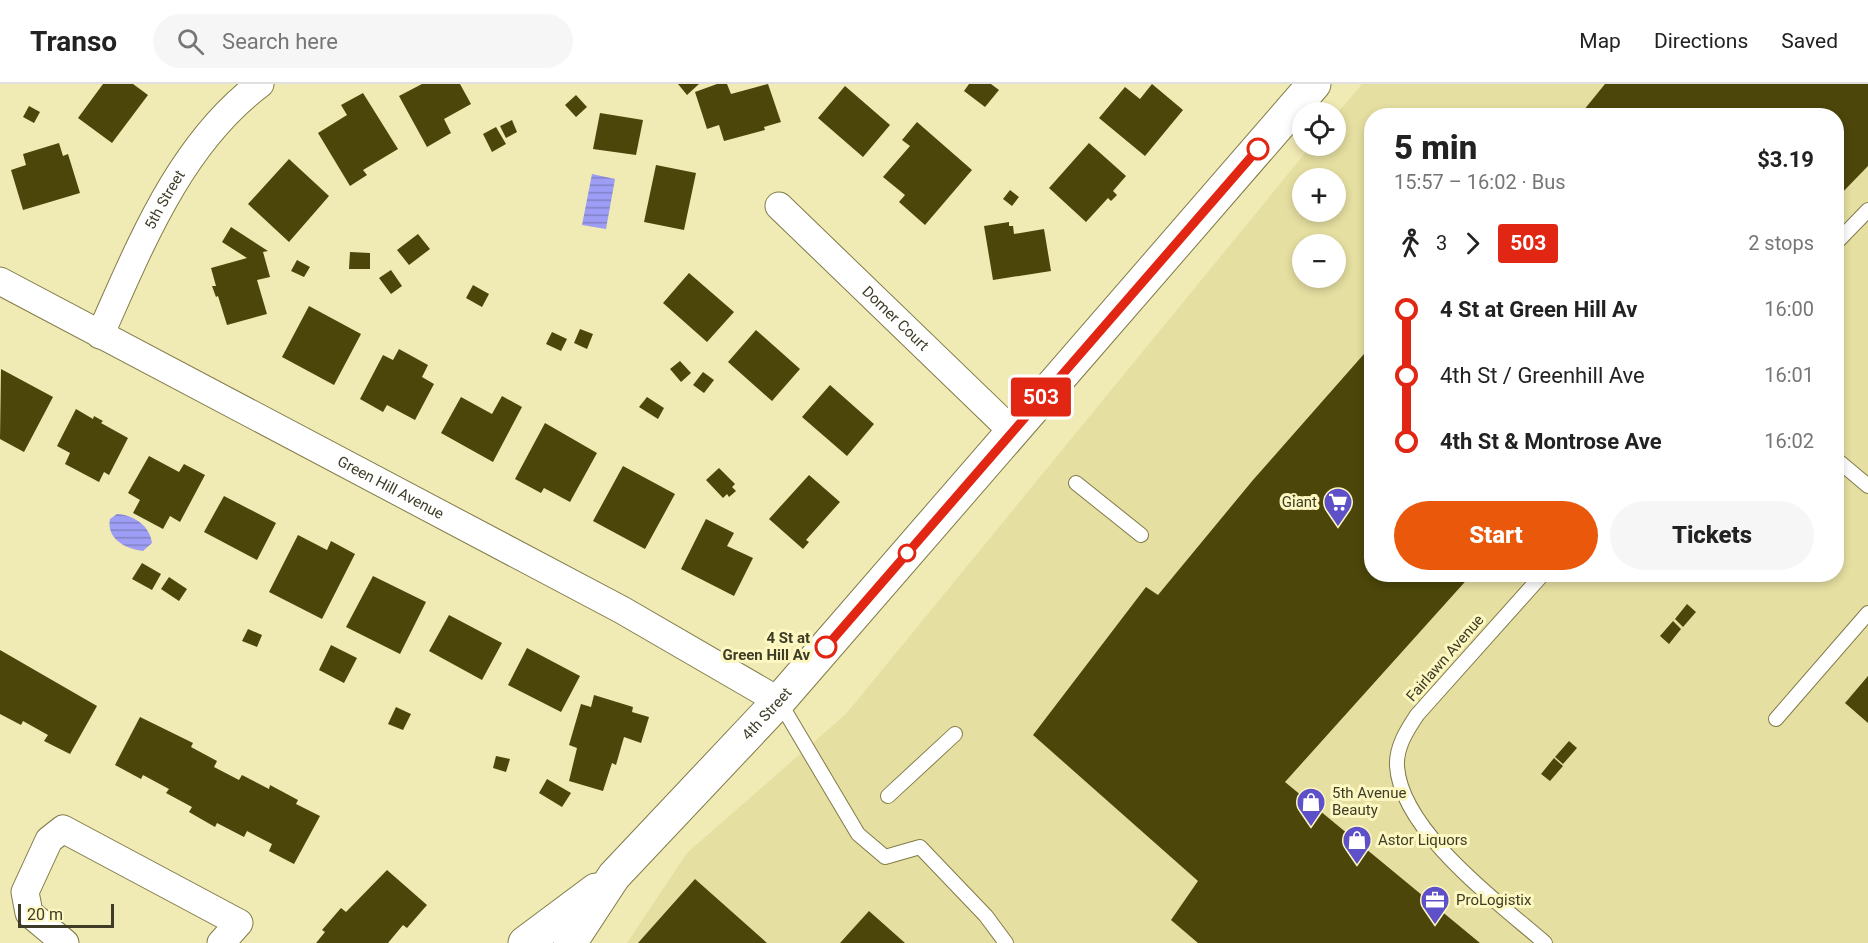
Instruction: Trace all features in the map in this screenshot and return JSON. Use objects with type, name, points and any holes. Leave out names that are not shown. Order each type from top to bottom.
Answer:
[{"type":"street","name":"5th Street","points":[[100,335],[165,197],[222,117],[260,84]]},
{"type":"street","name":"4th Street","points":[[570,943],[614,876],[779,700],[1314,84]]},
{"type":"street","name":"Domer Court","points":[[779,206],[1012,431]]},
{"type":"street","name":"Green Hill Avenue","points":[[0,281],[622,610],[779,700]]},
{"type":"street","points":[[65,943],[29,913],[26,892],[49,840],[63,829],[239,923],[221,943]]},
{"type":"street","name":"4th Street","points":[[525,943],[614,876]]},
{"type":"lane","points":[[1844,235],[1868,210]]},
{"type":"lane","points":[[1844,466],[1868,486]]},
{"type":"lane","points":[[1076,483],[1141,535]]},
{"type":"lane","name":"Fairlawn Avenue","points":[[1536,582],[1410,726],[1400,749],[1399,776],[1405,795],[1417,815],[1449,859],[1545,943]]},
{"type":"lane","points":[[1776,719],[1868,613]]},
{"type":"lane","points":[[779,700],[858,834],[885,856],[920,847],[986,916],[1006,943]]},
{"type":"lane","points":[[888,796],[955,734]]},
{"type":"shaded area","points":[[1362,84],[1868,84],[1868,943],[627,943],[687,853],[846,714],[1292,169],[1292,222],[1346,222],[1346,168],[1293,168],[1303,156],[1346,156],[1346,103]]},
{"type":"water","points":[[592,174],[615,179],[606,229],[582,225]]},
{"type":"water","points":[[117,514],[135,519],[145,527],[152,543],[143,551],[119,542],[111,532],[110,526],[110,519]]},
{"type":"building","points":[[103,84],[133,84],[148,95],[112,143],[78,118]]},
{"type":"building","points":[[422,84],[460,84],[471,104],[444,119],[451,133],[427,147],[399,96]]},
{"type":"building","points":[[678,84],[699,84],[687,95]]},
{"type":"building","points":[[717,84],[727,84],[731,94],[768,84],[781,122],[764,127],[765,130],[724,141],[719,125],[707,129],[695,92]]},
{"type":"building","points":[[969,84],[991,84],[999,90],[985,107],[964,91]]},
{"type":"building","points":[[1152,84],[1183,110],[1145,156],[1099,118],[1125,87],[1140,99]]},
{"type":"building","points":[[1605,84],[1868,84],[1868,166],[1844,191],[1844,108],[1586,108]]},
{"type":"building","points":[[845,86],[890,125],[863,157],[818,118]]},
{"type":"building","points":[[363,93],[398,149],[363,170],[367,175],[350,186],[318,133],[347,115],[341,105]]},
{"type":"building","points":[[576,95],[587,107],[576,117],[565,105]]},
{"type":"building","points":[[29,106],[40,112],[34,123],[23,117]]},
{"type":"building","points":[[600,113],[643,120],[636,155],[593,149]]},
{"type":"building","points":[[512,120],[517,132],[506,138],[500,126]]},
{"type":"building","points":[[917,122],[972,170],[925,225],[899,202],[905,195],[883,177],[910,146],[902,140]]},
{"type":"building","points":[[496,127],[506,144],[492,152],[483,134]]},
{"type":"building","points":[[59,143],[63,156],[68,154],[80,193],[23,210],[11,170],[26,165],[23,154]]},
{"type":"building","points":[[1089,143],[1126,176],[1113,191],[1117,195],[1111,201],[1108,198],[1086,222],[1049,188]]},
{"type":"building","points":[[289,159],[329,196],[289,242],[248,204]]},
{"type":"building","points":[[656,165],[696,173],[684,230],[644,222]]},
{"type":"building","points":[[1010,190],[1019,197],[1012,206],[1003,199]]},
{"type":"building","points":[[1009,222],[1009,226],[1013,226],[1014,234],[1044,229],[1051,271],[993,280],[984,226]]},
{"type":"building","points":[[231,227],[268,251],[263,252],[270,277],[257,280],[267,314],[227,325],[218,296],[216,297],[212,286],[216,286],[211,268],[247,258],[222,242]]},
{"type":"building","points":[[418,234],[430,249],[409,265],[397,250]]},
{"type":"building","points":[[350,252],[370,253],[370,269],[349,269]]},
{"type":"building","points":[[297,260],[310,267],[304,277],[291,271]]},
{"type":"building","points":[[391,270],[402,286],[391,294],[379,278]]},
{"type":"building","points":[[689,273],[734,312],[707,342],[663,303]]},
{"type":"building","points":[[473,285],[489,294],[482,307],[466,298]]},
{"type":"building","points":[[309,306],[361,334],[334,385],[282,357]]},
{"type":"building","points":[[580,329],[593,334],[587,349],[574,343]]},
{"type":"building","points":[[756,330],[800,369],[772,401],[728,362]]},
{"type":"building","points":[[552,332],[567,339],[561,351],[546,344]]},
{"type":"building","points":[[399,349],[428,365],[422,377],[434,384],[415,420],[387,405],[383,412],[360,399],[383,355],[393,360]]},
{"type":"building","points":[[1364,354],[1364,582],[1465,582],[1285,782],[1480,943],[1198,943],[1171,920],[1198,881],[1033,735],[1146,587],[1158,595],[1253,480]]},
{"type":"building","points":[[680,361],[691,373],[681,382],[670,369]]},
{"type":"building","points":[[1,369],[53,397],[24,452],[0,439]]},
{"type":"building","points":[[703,372],[714,380],[704,393],[693,385]]},
{"type":"building","points":[[830,385],[874,424],[847,456],[802,417]]},
{"type":"building","points":[[502,396],[522,407],[493,462],[441,433],[461,397],[492,414]]},
{"type":"building","points":[[647,397],[664,408],[658,419],[639,407]]},
{"type":"building","points":[[76,409],[93,419],[94,416],[103,421],[101,423],[128,438],[109,475],[104,472],[99,482],[65,464],[70,453],[57,446]]},
{"type":"building","points":[[545,423],[597,453],[570,502],[544,488],[541,493],[515,479]]},
{"type":"building","points":[[149,456],[179,472],[184,464],[205,475],[180,522],[170,516],[163,529],[133,513],[140,500],[128,493]]},
{"type":"building","points":[[623,466],[675,494],[645,549],[593,521]]},
{"type":"building","points":[[719,468],[735,484],[732,487],[736,491],[729,497],[727,494],[723,498],[706,480]]},
{"type":"building","points":[[809,475],[840,502],[806,540],[809,542],[803,549],[769,519]]},
{"type":"building","points":[[224,496],[276,523],[257,560],[204,532]]},
{"type":"building","points":[[706,519],[734,533],[727,546],[753,558],[734,596],[681,569]]},
{"type":"building","points":[[298,535],[327,550],[331,541],[355,554],[322,619],[269,592]]},
{"type":"building","points":[[142,563],[161,574],[152,590],[132,579]]},
{"type":"building","points":[[373,576],[426,602],[400,654],[346,627]]},
{"type":"building","points":[[169,577],[187,589],[179,601],[161,589]]},
{"type":"building","points":[[1687,604],[1696,612],[1683,627],[1675,619]]},
{"type":"building","points":[[449,615],[502,643],[482,680],[429,651]]},
{"type":"building","points":[[1673,621],[1681,629],[1669,644],[1660,636]]},
{"type":"building","points":[[248,629],[262,635],[257,647],[242,641]]},
{"type":"building","points":[[331,645],[357,658],[344,683],[319,670]]},
{"type":"building","points":[[527,648],[580,676],[561,712],[508,685]]},
{"type":"building","points":[[0,650],[97,706],[70,754],[44,741],[48,735],[23,721],[21,725],[0,714]]},
{"type":"building","points":[[1868,676],[1868,723],[1845,703]]},
{"type":"building","points":[[594,695],[633,707],[632,712],[649,717],[641,743],[624,737],[616,765],[612,763],[603,791],[569,781],[577,748],[569,745],[581,704],[591,707]]},
{"type":"building","points":[[396,707],[411,714],[403,730],[388,724]]},
{"type":"building","points":[[140,717],[193,743],[191,747],[217,761],[214,767],[239,780],[242,775],[269,789],[270,785],[298,800],[296,804],[320,816],[294,864],[269,851],[272,844],[247,831],[244,837],[217,823],[215,827],[189,812],[192,807],[166,793],[169,789],[143,775],[141,779],[115,765]]},
{"type":"building","points":[[1569,741],[1577,748],[1563,764],[1555,757]]},
{"type":"building","points":[[496,756],[510,759],[506,772],[493,768]]},
{"type":"building","points":[[1554,758],[1563,766],[1550,781],[1541,774]]},
{"type":"building","points":[[547,779],[571,793],[562,807],[539,793]]},
{"type":"building","points":[[387,870],[427,905],[407,928],[403,925],[388,943],[316,943],[325,932],[322,930],[341,908],[346,912]]},
{"type":"building","points":[[695,879],[767,943],[638,943]]},
{"type":"building","points":[[869,911],[905,943],[840,943]]},
{"type":"bus line","name":"503","points":[[826,647],[1258,149]]},
{"type":"place","name":"Giant","points":[[1338,528]]},
{"type":"place","name":"4 St at Green Hill Av","points":[[826,647]]},
{"type":"place","name":"5th Avenue Beauty","points":[[1311,828]]},
{"type":"place","name":"Astor Liquors","points":[[1357,866]]},
{"type":"place","name":"ProLogistix","points":[[1435,926]]}]
